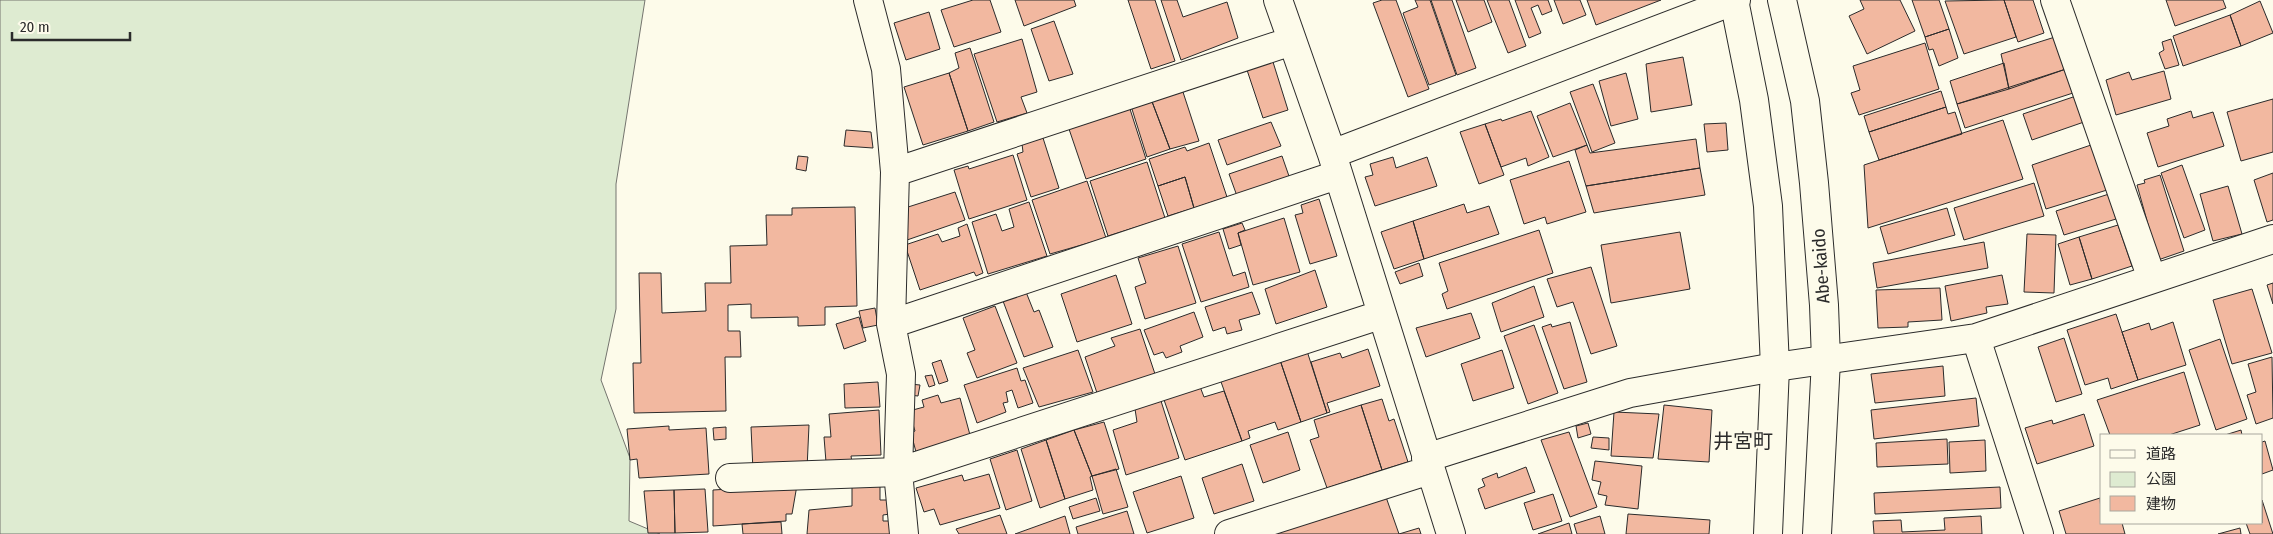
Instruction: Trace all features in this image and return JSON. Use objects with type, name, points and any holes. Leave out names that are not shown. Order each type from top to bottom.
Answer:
[{"type":"street","points":[[868,0],[886,69],[894,172],[890,324],[901,374],[898,472],[904,534]]},
{"type":"street","points":[[1278,0],[1335,165],[1380,315],[1451,534]]},
{"type":"street","points":[[890,324],[1335,165],[1735,0],[1754,100],[1768,206],[1775,367],[1768,534]]},
{"type":"street","name":"Abe-kaido","points":[[1782,0],[1806,110],[1814,182],[1826,360],[1817,534]]},
{"type":"street","points":[[2055,0],[2152,279]]},
{"type":"street","points":[[894,172],[1292,41]]},
{"type":"street","points":[[1230,534],[1630,393],[1775,367],[1976,338],[2273,239]]},
{"type":"street","points":[[730,478],[898,472],[1380,315]]},
{"type":"street","points":[[1976,338],[2039,534]]},
{"type":"green space","points":[[0,0],[645,0],[616,184],[616,309],[601,380],[630,458],[629,521],[660,534],[0,534]]},
{"type":"building","points":[[973,0],[990,0],[1001,32],[954,47],[941,10]]},
{"type":"building","points":[[1015,0],[1074,0],[1076,6],[1024,26]]},
{"type":"building","points":[[1128,0],[1155,0],[1175,61],[1151,69]]},
{"type":"building","points":[[1161,0],[1177,0],[1183,17],[1227,2],[1238,38],[1181,60]]},
{"type":"building","points":[[1382,0],[1396,0],[1429,89],[1408,97],[1373,3]]},
{"type":"building","points":[[1415,0],[1430,0],[1456,75],[1429,85],[1403,13],[1418,7]]},
{"type":"building","points":[[1431,0],[1452,0],[1476,68],[1457,75]]},
{"type":"building","points":[[1456,0],[1484,0],[1492,22],[1468,32]]},
{"type":"building","points":[[1487,0],[1509,0],[1526,46],[1508,53]]},
{"type":"building","points":[[1515,0],[1548,0],[1552,11],[1542,15],[1538,5],[1531,8],[1541,33],[1529,38]]},
{"type":"building","points":[[1554,0],[1580,0],[1586,15],[1563,24]]},
{"type":"building","points":[[1587,0],[1661,0],[1596,25]]},
{"type":"building","points":[[1860,0],[1900,0],[1915,31],[1867,54],[1849,16],[1864,9]]},
{"type":"building","points":[[1912,0],[1939,0],[1949,29],[1925,37]]},
{"type":"building","points":[[2004,0],[2016,37],[1964,54],[1945,1]]},
{"type":"building","points":[[2004,0],[2033,0],[2044,33],[2018,42]]},
{"type":"building","points":[[2166,0],[2223,0],[2226,8],[2175,26]]},
{"type":"building","points":[[2260,1],[2273,33],[2241,46],[2230,15]]},
{"type":"building","points":[[929,12],[940,49],[906,60],[894,23]]},
{"type":"building","points":[[2230,15],[2241,46],[2183,66],[2173,36]]},
{"type":"building","points":[[1054,21],[1073,74],[1049,81],[1031,29]]},
{"type":"building","points":[[1949,29],[1958,58],[1939,66],[1933,49],[1929,50],[1925,37]]},
{"type":"building","points":[[2055,37],[2066,69],[2009,89],[2001,54]]},
{"type":"building","points":[[1022,39],[1037,92],[1021,97],[1027,113],[997,122],[974,54]]},
{"type":"building","points":[[2171,39],[2179,65],[2165,69],[2159,53],[2164,50],[2162,42]]},
{"type":"building","points":[[1925,43],[1939,89],[1859,115],[1851,93],[1860,90],[1853,66]]},
{"type":"building","points":[[970,48],[994,122],[968,131],[949,73],[959,68],[955,53]]},
{"type":"building","points":[[1683,57],[1692,105],[1651,112],[1646,64]]},
{"type":"building","points":[[1273,62],[1288,110],[1263,118],[1247,70]]},
{"type":"building","points":[[2004,63],[2009,89],[1957,104],[1950,81]]},
{"type":"building","points":[[2066,69],[2073,93],[1965,128],[1957,104]]},
{"type":"building","points":[[2164,71],[2171,99],[2116,115],[2106,80],[2129,72],[2132,80]]},
{"type":"building","points":[[949,73],[968,131],[923,145],[904,87]]},
{"type":"building","points":[[1626,73],[1638,119],[1611,126],[1599,81]]},
{"type":"building","points":[[1593,84],[1615,143],[1592,152],[1570,92]]},
{"type":"building","points":[[1182,89],[1199,141],[1170,149],[1151,99]]},
{"type":"building","points":[[1941,91],[1946,107],[1869,132],[1864,116]]},
{"type":"building","points":[[2076,96],[2084,122],[2032,140],[2023,114]]},
{"type":"building","points":[[1151,99],[1170,149],[1147,157],[1131,106]]},
{"type":"building","points":[[2273,99],[2273,152],[2241,161],[2227,112]]},
{"type":"building","points":[[1570,103],[1587,145],[1553,157],[1537,116]]},
{"type":"building","points":[[1129,106],[1146,159],[1086,179],[1069,129]]},
{"type":"building","points":[[1946,107],[1948,114],[1955,112],[1962,134],[1879,160],[1869,132]]},
{"type":"building","points":[[1531,111],[1549,157],[1528,166],[1526,158],[1501,167],[1485,124],[1501,119],[1502,121]]},
{"type":"building","points":[[2191,111],[2193,118],[2213,112],[2224,146],[2158,167],[2147,133],[2169,126],[2167,119]]},
{"type":"building","points":[[2003,120],[2023,179],[1868,228],[1864,165]]},
{"type":"building","points":[[1271,122],[1281,146],[1227,165],[1218,140]]},
{"type":"building","points":[[1726,123],[1728,150],[1707,152],[1704,124]]},
{"type":"building","points":[[1485,124],[1504,175],[1479,184],[1460,132]]},
{"type":"building","points":[[846,130],[871,132],[873,148],[844,146]]},
{"type":"building","points":[[1043,138],[1059,188],[1031,197],[1017,154],[1023,152],[1022,144]]},
{"type":"building","points":[[1696,139],[1700,168],[1586,186],[1575,150],[1587,145],[1590,153]]},
{"type":"building","points":[[1209,143],[1227,197],[1194,208],[1185,177],[1158,186],[1149,159],[1185,147],[1187,151]]},
{"type":"building","points":[[2091,145],[2107,190],[2046,209],[2032,165]]},
{"type":"building","points":[[1013,155],[1027,200],[969,219],[954,170],[968,166],[969,169]]},
{"type":"building","points":[[798,156],[808,157],[806,171],[796,169]]},
{"type":"building","points":[[1282,156],[1290,179],[1237,196],[1229,174]]},
{"type":"building","points":[[1393,157],[1396,168],[1427,157],[1437,186],[1375,206],[1365,177],[1373,175],[1370,164]]},
{"type":"building","points":[[1569,161],[1586,212],[1547,224],[1545,217],[1524,224],[1510,180]]},
{"type":"building","points":[[1147,162],[1165,218],[1108,236],[1090,181]]},
{"type":"building","points":[[2182,165],[2205,230],[2184,238],[2161,173]]},
{"type":"building","points":[[1700,168],[1705,195],[1594,213],[1586,186]]},
{"type":"building","points":[[2273,173],[2273,220],[2267,222],[2254,180]]},
{"type":"building","points":[[2160,175],[2184,251],[2158,260],[2137,185],[2145,183],[2144,180]]},
{"type":"building","points":[[1185,177],[1194,208],[1168,216],[1158,186]]},
{"type":"building","points":[[1087,181],[1106,238],[1050,254],[1032,200]]},
{"type":"building","points":[[2034,183],[2044,216],[1964,240],[1954,208]]},
{"type":"building","points":[[2228,186],[2242,234],[2213,241],[2200,194]]},
{"type":"building","points":[[955,192],[965,220],[907,240],[905,208]]},
{"type":"building","points":[[2109,194],[2116,219],[2064,235],[2056,211]]},
{"type":"building","points":[[1319,199],[1337,256],[1310,264],[1295,215],[1303,213],[1301,205]]},
{"type":"building","points":[[1029,202],[1047,256],[988,274],[972,222],[996,214],[1002,231],[1014,227],[1009,209]]},
{"type":"building","points":[[1464,204],[1467,213],[1489,206],[1499,234],[1424,259],[1413,221]]},
{"type":"building","points":[[855,207],[857,306],[825,307],[825,325],[798,326],[798,317],[751,318],[751,304],[728,305],[728,331],[740,331],[741,357],[725,357],[726,411],[634,413],[633,363],[641,363],[639,273],[661,273],[662,313],[706,311],[705,283],[731,283],[730,246],[767,245],[766,215],[792,215],[792,208]]},
{"type":"building","points":[[1947,208],[1955,235],[1888,254],[1880,227]]},
{"type":"building","points":[[1284,218],[1300,272],[1253,285],[1238,233]]},
{"type":"building","points":[[1413,221],[1424,259],[1394,269],[1381,232]]},
{"type":"building","points":[[1242,223],[1245,230],[1238,233],[1241,245],[1229,249],[1223,229]]},
{"type":"building","points":[[967,224],[983,273],[976,276],[974,272],[920,290],[905,245],[938,234],[942,242],[960,236],[958,228]]},
{"type":"building","points":[[2118,225],[2132,266],[2092,279],[2079,237]]},
{"type":"building","points":[[1539,230],[1553,273],[1447,309],[1442,294],[1448,291],[1439,263]]},
{"type":"building","points":[[1219,232],[1233,276],[1245,272],[1249,287],[1201,302],[1182,244]]},
{"type":"building","points":[[1680,232],[1690,289],[1611,303],[1601,245]]},
{"type":"building","points":[[2027,234],[2056,235],[2054,293],[2024,292]]},
{"type":"building","points":[[2079,237],[2092,279],[2070,285],[2058,244]]},
{"type":"building","points":[[1984,242],[1988,268],[1877,288],[1873,263]]},
{"type":"building","points":[[1178,246],[1196,303],[1145,319],[1135,287],[1146,283],[1138,258]]},
{"type":"building","points":[[1419,263],[1423,276],[1400,284],[1395,272]]},
{"type":"building","points":[[1591,267],[1617,346],[1591,354],[1573,302],[1557,307],[1547,279]]},
{"type":"building","points":[[1315,270],[1327,307],[1276,324],[1265,289]]},
{"type":"building","points":[[1116,275],[1132,324],[1077,342],[1061,294]]},
{"type":"building","points":[[2002,275],[2008,304],[1986,307],[1987,313],[1951,321],[1945,286]]},
{"type":"building","points":[[2273,283],[2273,304],[2267,285]]},
{"type":"building","points":[[1534,286],[1544,317],[1501,332],[1492,303]]},
{"type":"building","points":[[1940,288],[1942,320],[1908,322],[1908,327],[1878,328],[1876,290]]},
{"type":"building","points":[[2252,289],[2272,353],[2232,364],[2213,300]]},
{"type":"building","points":[[1026,292],[1034,312],[1039,310],[1053,347],[1024,357],[1003,301]]},
{"type":"building","points":[[1252,292],[1260,314],[1239,320],[1242,330],[1227,334],[1225,327],[1213,331],[1205,307]]},
{"type":"building","points":[[995,306],[1017,363],[977,378],[967,353],[975,350],[963,318]]},
{"type":"building","points":[[875,308],[878,325],[863,328],[859,311]]},
{"type":"building","points":[[1194,312],[1203,337],[1180,346],[1182,352],[1166,358],[1163,352],[1154,355],[1144,330]]},
{"type":"building","points":[[1471,313],[1480,338],[1426,357],[1416,328]]},
{"type":"building","points":[[2116,314],[2138,380],[2111,389],[2108,378],[2085,385],[2067,330]]},
{"type":"building","points":[[859,317],[866,341],[844,349],[836,324]]},
{"type":"building","points":[[1570,322],[1587,382],[1564,389],[1542,327],[1551,324],[1552,327]]},
{"type":"building","points":[[2173,322],[2186,365],[2138,380],[2122,332],[2149,323],[2151,330]]},
{"type":"building","points":[[1534,325],[1558,393],[1528,404],[1504,336]]},
{"type":"building","points":[[1140,329],[1155,374],[1097,393],[1085,357],[1115,346],[1111,338]]},
{"type":"building","points":[[2064,338],[2082,394],[2056,402],[2038,347]]},
{"type":"building","points":[[2220,339],[2247,419],[2216,430],[2189,350]]},
{"type":"building","points":[[1368,349],[1380,386],[1327,403],[1330,412],[1327,413],[1311,362],[1340,353],[1342,358]]},
{"type":"building","points":[[1078,350],[1093,392],[1039,407],[1023,368]]},
{"type":"building","points":[[1502,350],[1514,388],[1473,401],[1461,364]]},
{"type":"building","points":[[1307,351],[1327,413],[1301,422],[1280,360]]},
{"type":"building","points":[[2272,357],[2273,418],[2256,424],[2247,395],[2256,392],[2248,364]]},
{"type":"building","points":[[941,360],[948,381],[939,384],[932,363]]},
{"type":"building","points":[[1280,360],[1301,422],[1278,430],[1275,422],[1248,431],[1250,438],[1242,441],[1220,379]]},
{"type":"building","points":[[1943,366],[1945,396],[1875,403],[1871,374]]},
{"type":"building","points":[[1017,368],[1021,381],[1025,380],[1033,403],[1018,408],[1012,390],[1006,392],[1008,402],[1003,403],[1006,412],[977,423],[964,385]]},
{"type":"building","points":[[2184,372],[2200,425],[2172,434],[2110,434],[2097,400]]},
{"type":"building","points":[[932,375],[935,385],[929,387],[925,376]]},
{"type":"building","points":[[878,382],[880,407],[845,408],[844,384]]},
{"type":"building","points":[[910,384],[920,385],[918,396],[909,395]]},
{"type":"building","points":[[1199,384],[1204,397],[1224,391],[1242,441],[1185,460],[1163,397]]},
{"type":"building","points":[[938,395],[941,403],[960,398],[970,435],[916,452],[911,433],[915,431],[909,411],[924,407],[922,400]]},
{"type":"building","points":[[1976,398],[1979,426],[1874,439],[1871,410]]},
{"type":"building","points":[[1382,399],[1389,421],[1394,419],[1408,462],[1382,470],[1361,405]]},
{"type":"building","points":[[1161,401],[1179,458],[1126,475],[1113,430],[1137,422],[1135,409]]},
{"type":"building","points":[[1361,405],[1382,470],[1327,488],[1310,440],[1319,437],[1314,420]]},
{"type":"building","points":[[1664,405],[1712,410],[1709,462],[1658,459]]},
{"type":"building","points":[[879,410],[881,455],[851,456],[852,462],[826,462],[824,437],[831,437],[829,414]]},
{"type":"building","points":[[1614,412],[1659,414],[1653,458],[1611,456]]},
{"type":"building","points":[[2084,414],[2094,446],[2037,464],[2025,428],[2052,420],[2053,424]]},
{"type":"building","points":[[1104,422],[1119,469],[1092,476],[1074,430]]},
{"type":"building","points":[[1588,423],[1591,434],[1578,438],[1576,426]]},
{"type":"building","points":[[809,425],[807,469],[753,471],[751,427]]},
{"type":"building","points":[[669,426],[669,430],[706,428],[709,474],[639,478],[637,459],[630,460],[627,429]]},
{"type":"building","points":[[726,427],[726,439],[714,440],[713,428]]},
{"type":"building","points":[[1074,430],[1092,476],[1090,477],[1093,490],[1065,499],[1046,440]]},
{"type":"building","points":[[2241,430],[2242,434],[2228,434]]},
{"type":"building","points":[[1288,432],[1300,470],[1263,483],[1250,445]]},
{"type":"building","points":[[1569,432],[1597,507],[1570,517],[1541,440]]},
{"type":"building","points":[[1593,437],[1609,438],[1609,450],[1591,448]]},
{"type":"building","points":[[1947,439],[1948,464],[1877,467],[1876,443]]},
{"type":"building","points":[[1046,440],[1065,499],[1040,508],[1021,449]]},
{"type":"building","points":[[1985,440],[1986,471],[1950,473],[1949,442]]},
{"type":"building","points":[[2265,441],[2273,470],[2263,474],[2263,442]]},
{"type":"building","points":[[1017,450],[1032,501],[1006,510],[990,459]]},
{"type":"building","points":[[1595,461],[1642,466],[1638,509],[1605,505],[1607,496],[1598,494],[1601,482],[1592,480]]},
{"type":"building","points":[[1242,464],[1254,501],[1214,514],[1202,478]]},
{"type":"building","points":[[1526,467],[1535,492],[1485,509],[1478,489],[1485,486],[1482,479],[1497,473],[1498,478]]},
{"type":"building","points":[[1116,469],[1128,507],[1103,514],[1092,476]]},
{"type":"building","points":[[989,474],[1000,508],[940,525],[934,509],[924,512],[916,488],[962,475],[964,481]]},
{"type":"building","points":[[1181,476],[1194,518],[1147,533],[1133,492]]},
{"type":"building","points":[[797,485],[792,514],[786,514],[786,521],[713,526],[713,490]]},
{"type":"building","points":[[852,486],[880,486],[880,500],[890,500],[890,514],[883,515],[883,521],[893,521],[893,534],[807,534],[809,510],[852,506]]},
{"type":"building","points":[[2000,487],[2001,508],[1875,514],[1874,493]]},
{"type":"building","points":[[705,489],[708,532],[675,533],[674,490]]},
{"type":"building","points":[[674,490],[675,533],[648,533],[644,491]]},
{"type":"building","points":[[1553,494],[1562,521],[1533,530],[1524,503]]},
{"type":"building","points":[[1386,497],[1399,534],[1278,534],[1278,533]]},
{"type":"building","points":[[1096,498],[1100,511],[1073,519],[1069,507]]},
{"type":"building","points":[[2100,498],[2100,524],[2122,524],[2125,534],[2066,534],[2059,511]]},
{"type":"building","points":[[2263,503],[2273,534],[2250,534],[2246,524],[2263,524]]},
{"type":"building","points":[[1127,511],[1134,534],[1078,534],[1076,527]]},
{"type":"building","points":[[1628,514],[1710,520],[1709,534],[1626,534]]},
{"type":"building","points":[[1000,515],[1007,534],[959,534],[956,529]]},
{"type":"building","points":[[1065,516],[1070,534],[1015,534]]},
{"type":"building","points":[[1600,516],[1605,534],[1577,534],[1574,524]]},
{"type":"building","points":[[1981,516],[1982,534],[1874,534],[1873,521],[1901,520],[1902,532],[1945,530],[1944,518]]},
{"type":"building","points":[[781,522],[782,534],[743,534],[742,524]]},
{"type":"building","points":[[1569,523],[1572,534],[1538,534]]},
{"type":"building","points":[[1419,528],[1421,534],[1399,534]]},
{"type":"building","points":[[2240,528],[2241,534],[2218,534]]},
{"type":"district","name":"井宮町","points":[[1743,441]]}]
